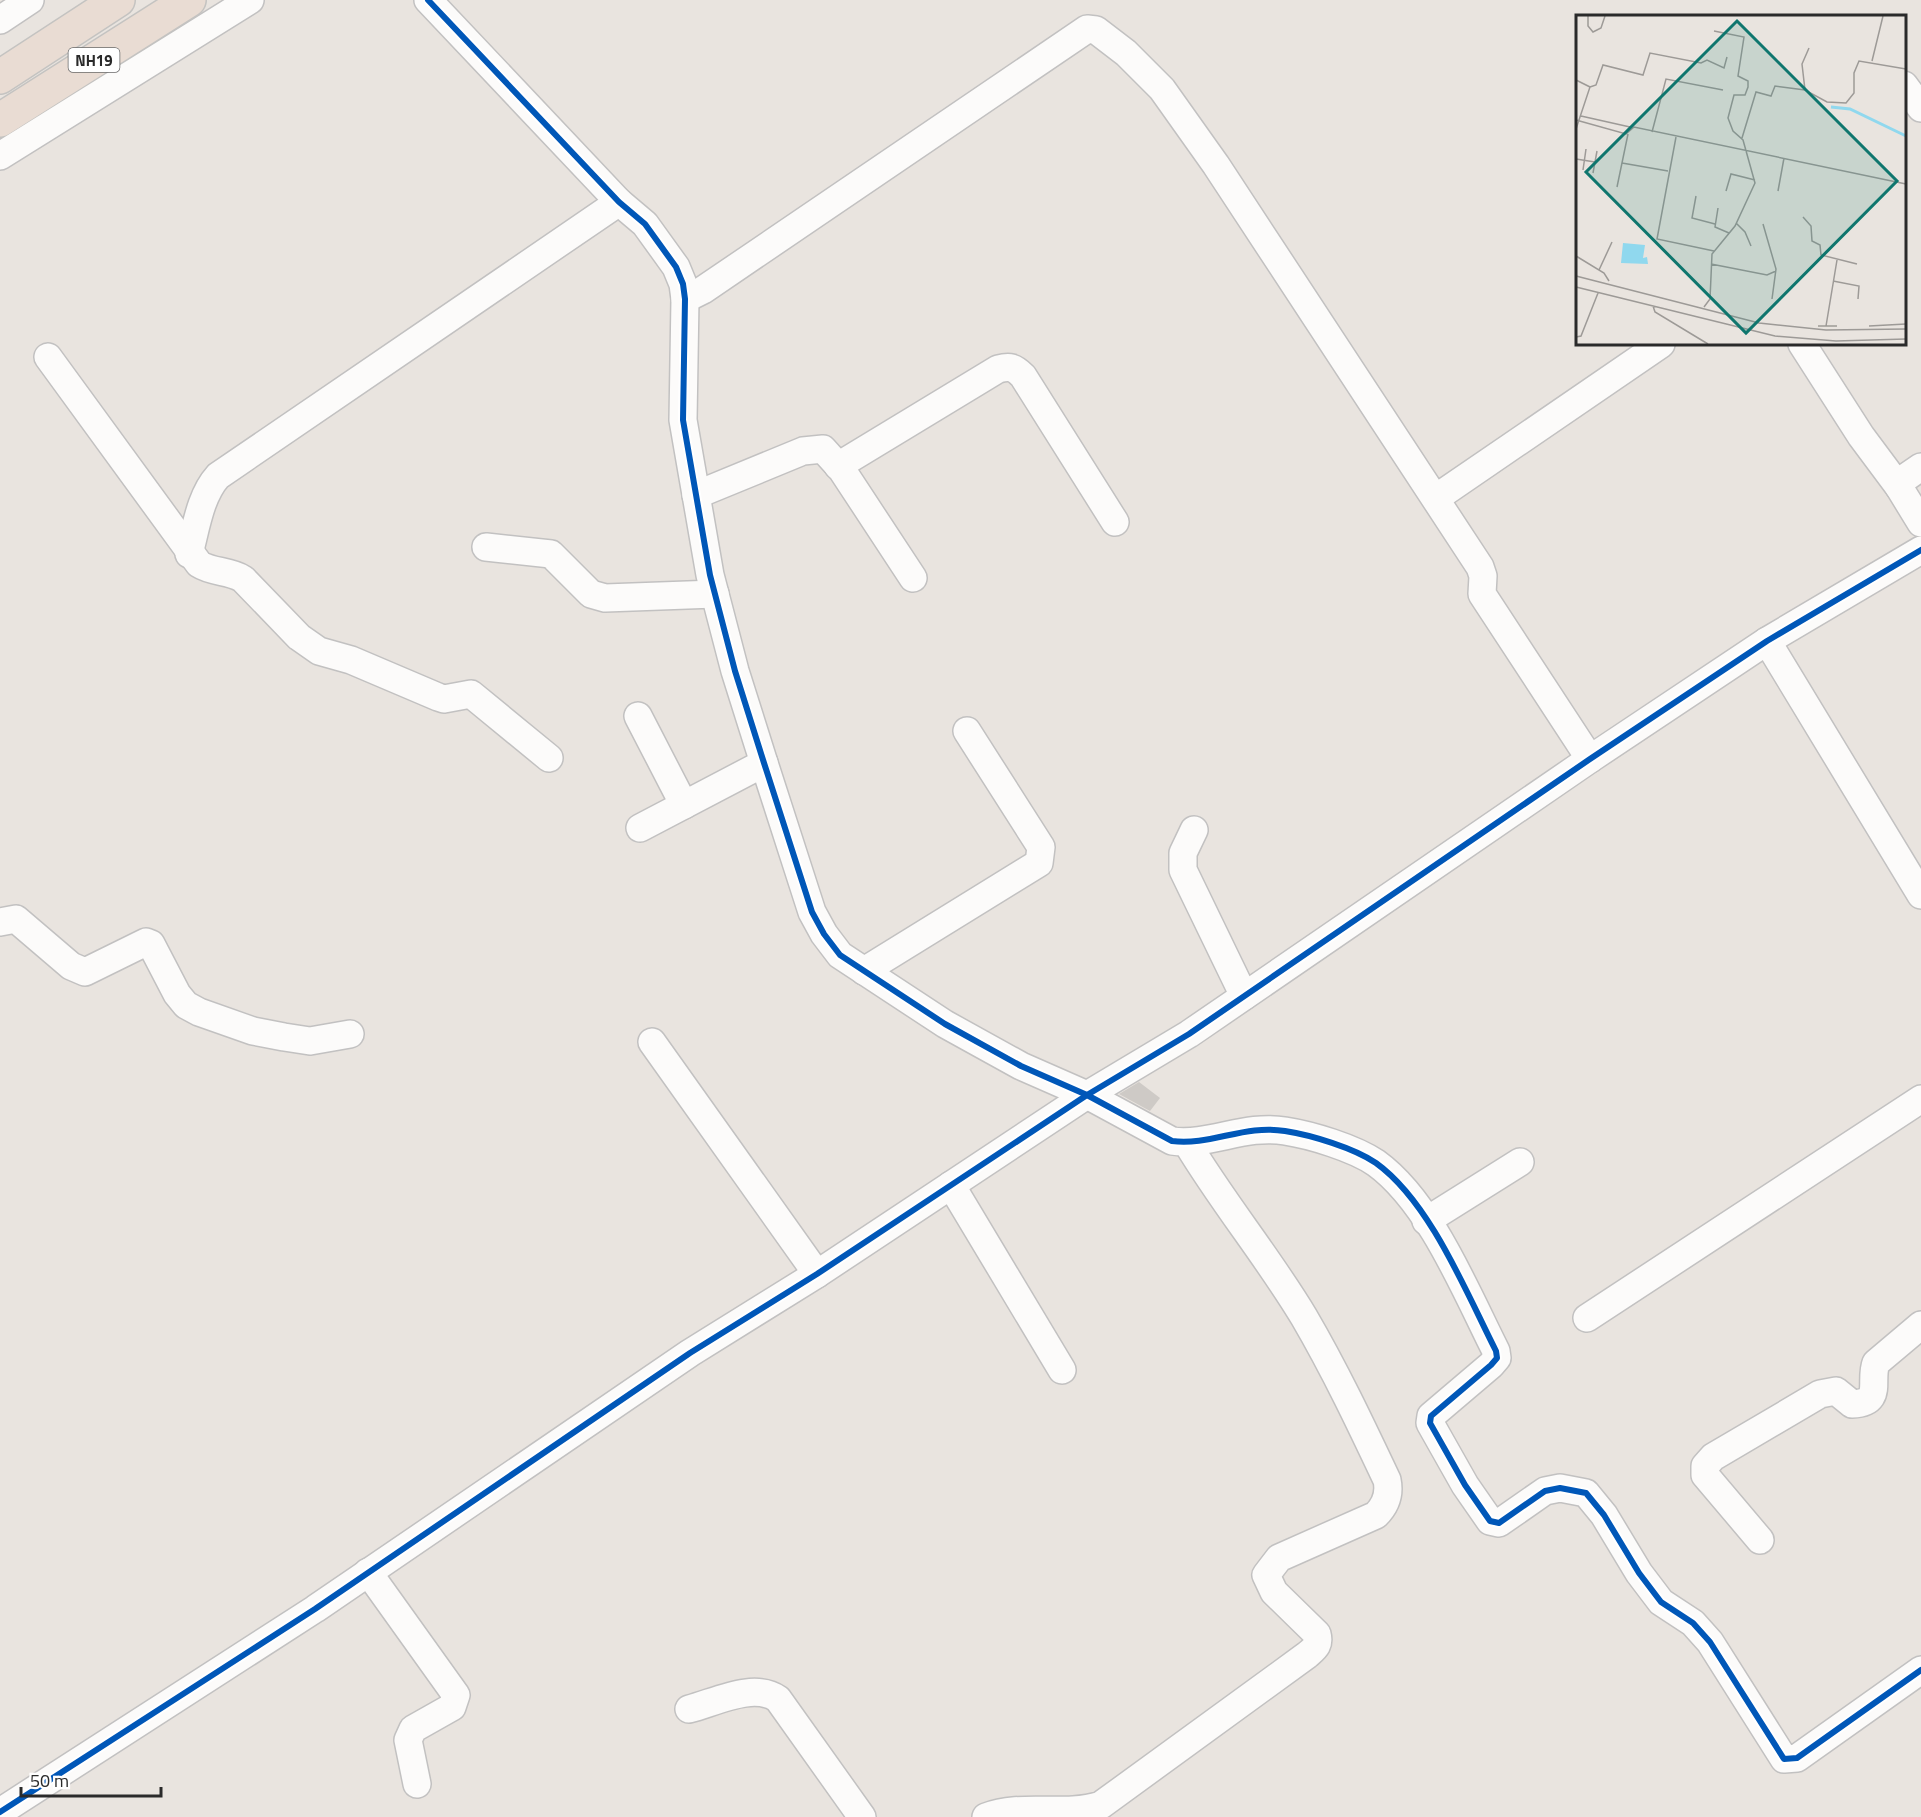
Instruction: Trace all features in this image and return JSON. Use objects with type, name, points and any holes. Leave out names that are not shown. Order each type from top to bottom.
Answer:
[{"type":"highway","name":"NH19","points":[[0,77],[118,0]]},
{"type":"highway","name":"NH19","points":[[0,120],[189,0]]},
{"type":"street","points":[[0,20],[30,0]]},
{"type":"street","points":[[0,156],[250,0]]},
{"type":"street","points":[[429,0],[620,202],[645,224],[676,267],[685,298],[683,420],[715,594],[735,671],[812,912],[840,955],[973,1040],[1021,1066],[1087,1095],[1172,1140],[1187,1143],[1249,1129],[1285,1131],[1358,1152],[1393,1177],[1413,1200],[1453,1265],[1496,1350],[1497,1358],[1491,1365],[1435,1410],[1430,1423],[1465,1485],[1490,1521],[1499,1522],[1510,1517],[1545,1491],[1560,1488],[1586,1493],[1604,1515],[1639,1574],[1660,1602],[1693,1623],[1710,1642],[1784,1759],[1797,1758],[1921,1670]]},
{"type":"street","points":[[685,298],[704,290],[1087,29],[1096,30],[1126,53],[1162,89],[1216,165],[1483,572],[1482,594],[1590,759]]},
{"type":"street","points":[[1906,86],[1921,108]]},
{"type":"street","points":[[189,554],[205,497],[210,485],[218,476],[620,202]]},
{"type":"street","points":[[1436,498],[1660,345]]},
{"type":"street","points":[[1803,345],[1921,523]]},
{"type":"street","points":[[48,357],[189,554],[208,570],[235,574],[243,579],[299,637],[319,651],[351,660],[438,697],[471,694],[549,758]]},
{"type":"street","points":[[838,465],[998,369],[1008,366],[1023,376],[1115,522]]},
{"type":"street","points":[[696,495],[803,450],[817,447],[827,452],[838,465],[913,578]]},
{"type":"street","points":[[1899,487],[1902,480],[1921,466]]},
{"type":"street","points":[[486,547],[550,554],[586,590],[605,598],[715,594]]},
{"type":"street","points":[[0,1812],[123,1734],[368,1572],[670,1366],[817,1274],[1087,1095],[1189,1034],[1590,759],[1767,641],[1921,550]]},
{"type":"street","points":[[1767,641],[1921,895]]},
{"type":"street","points":[[638,716],[684,805]]},
{"type":"street","points":[[864,971],[1039,863],[1041,847],[968,731]]},
{"type":"street","points":[[640,828],[764,763]]},
{"type":"street","points":[[1194,830],[1183,854],[1183,870],[1244,996]]},
{"type":"street","points":[[0,922],[16,919],[71,966],[85,972],[146,942],[151,944],[177,994],[186,1005],[254,1031],[310,1041],[350,1034]]},
{"type":"street","points":[[652,1042],[817,1274]]},
{"type":"street","points":[[1587,1318],[1921,1100]]},
{"type":"street","points":[[986,1817],[1012,1810],[1108,1811],[1317,1647],[1319,1641],[1317,1634],[1274,1592],[1267,1581],[1270,1567],[1279,1558],[1376,1515],[1383,1508],[1390,1491],[1388,1480],[1333,1368],[1304,1318],[1275,1271],[1211,1184],[1187,1143]]},
{"type":"street","points":[[1426,1221],[1520,1162]]},
{"type":"street","points":[[951,1185],[1062,1370]]},
{"type":"street","points":[[1760,1540],[1705,1475],[1706,1466],[1713,1457],[1820,1394],[1836,1391],[1852,1404],[1869,1399],[1875,1391],[1876,1362],[1921,1325]]},
{"type":"street","points":[[368,1572],[456,1695],[452,1707],[413,1729],[409,1734],[408,1740],[417,1784]]},
{"type":"street","points":[[689,1709],[754,1691],[768,1691],[784,1706],[862,1817]]},
{"type":"building","points":[[1139,1082],[1160,1098],[1150,1111],[1119,1094]]},
{"type":"cycle path","points":[[428,0],[619,202],[645,224],[676,267],[683,284],[685,299],[683,420],[710,575],[735,671],[812,912],[824,934],[840,955],[945,1024],[1021,1066],[1087,1095],[1172,1141],[1200,1141],[1256,1130],[1285,1131],[1332,1143],[1376,1163],[1395,1180],[1430,1224],[1496,1351],[1497,1358],[1491,1365],[1431,1416],[1430,1423],[1465,1485],[1490,1521],[1499,1523],[1545,1491],[1560,1488],[1586,1493],[1604,1515],[1639,1573],[1661,1602],[1693,1623],[1710,1642],[1784,1759],[1797,1758],[1921,1670]]},
{"type":"cycle path","points":[[0,1812],[315,1609],[690,1353],[817,1274],[1087,1095],[1189,1034],[1590,759],[1767,641],[1921,550]]}]
